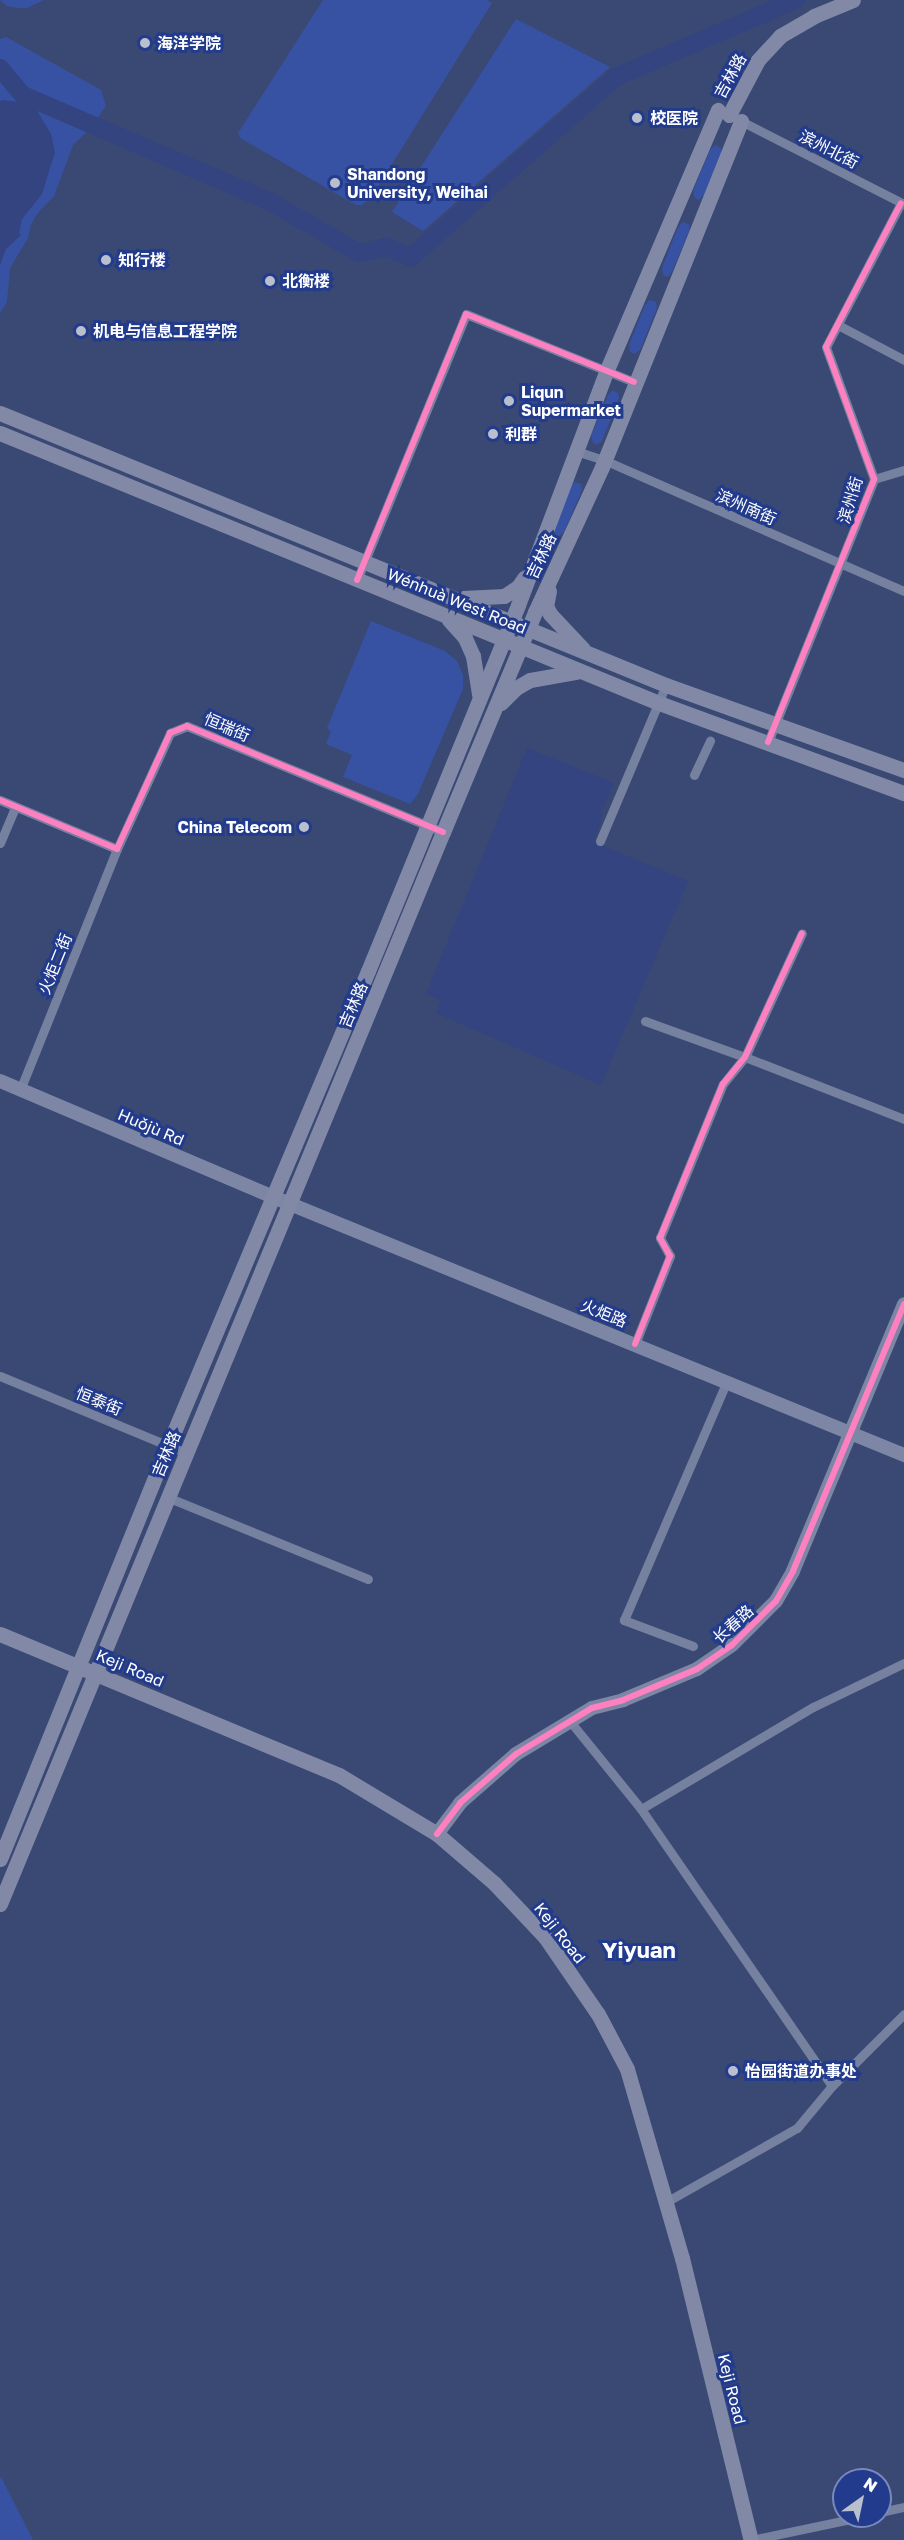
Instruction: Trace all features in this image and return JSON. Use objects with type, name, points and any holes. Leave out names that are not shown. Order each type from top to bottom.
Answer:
[{"type":"main road","name":"吉林路","points":[[0,1858],[168,1446],[504,640],[606,372],[729,115],[758,60],[780,36],[814,15],[853,0]]},
{"type":"main road","name":"吉林路","points":[[0,1904],[443,831],[528,628],[604,460],[729,115]]},
{"type":"main road","name":"Wénhuà West Road","points":[[0,413],[666,685],[904,770]]},
{"type":"main road","name":"Wénhuà West Road","points":[[0,433],[658,704],[904,793]]},
{"type":"main road","points":[[453,598],[504,596],[518,587],[530,567]]},
{"type":"main road","points":[[551,579],[546,606],[587,653]]},
{"type":"main road","points":[[445,616],[465,638],[473,656],[479,699]]},
{"type":"main road","points":[[495,710],[516,688],[530,680],[558,673],[582,672]]},
{"type":"main road","name":"Huǒjù Rd","points":[[0,1081],[290,1204]]},
{"type":"main road","name":"火炬路","points":[[290,1204],[904,1455]]},
{"type":"main road","name":"长春路","points":[[437,1834],[460,1803],[516,1754],[592,1708],[623,1700],[698,1669],[754,1625],[776,1601],[793,1571],[904,1304]]},
{"type":"main road","name":"Keji Road","points":[[0,1634],[339,1775],[437,1834],[494,1883],[545,1938],[597,2014],[627,2069],[666,2202],[751,2540]]},
{"type":"street","name":"滨州北街","points":[[729,115],[902,203]]},
{"type":"street","name":"滨州街","points":[[768,742],[874,479],[826,347],[902,203]]},
{"type":"street","points":[[357,580],[466,314],[634,382]]},
{"type":"street","points":[[838,326],[904,360]]},
{"type":"street","name":"滨州南街","points":[[576,451],[604,460],[904,591]]},
{"type":"street","points":[[874,479],[904,470]]},
{"type":"street","points":[[600,841],[666,685]]},
{"type":"street","name":"恒瑞街","points":[[117,849],[170,733],[188,726],[443,831]]},
{"type":"street","points":[[694,775],[711,740]]},
{"type":"street","points":[[0,800],[117,849]]},
{"type":"street","points":[[0,843],[15,807]]},
{"type":"street","name":"火炬二街","points":[[20,1089],[117,849]]},
{"type":"street","points":[[635,1344],[670,1256],[660,1238],[723,1084],[745,1057],[802,933]]},
{"type":"street","points":[[645,1021],[904,1119]]},
{"type":"street","name":"恒泰街","points":[[0,1376],[186,1453]]},
{"type":"street","points":[[693,1646],[624,1620],[727,1381]]},
{"type":"street","points":[[167,1497],[368,1579]]},
{"type":"street","points":[[641,1809],[834,1695],[904,1663]]},
{"type":"street","points":[[569,1720],[641,1809],[832,2086]]},
{"type":"street","points":[[666,2202],[798,2128],[832,2086],[904,2014]]},
{"type":"street","points":[[751,2540],[832,2523]]},
{"type":"shaded area","points":[[0,0],[44,0],[27,8],[19,8],[7,6]]},
{"type":"shaded area","points":[[323,0],[487,0],[492,3],[371,198],[362,205],[356,205],[240,138],[238,133]]},
{"type":"shaded area","points":[[516,19],[610,67],[423,231],[392,212]]},
{"type":"shaded area","points":[[6,37],[101,90],[106,106],[89,130],[73,145],[54,196],[37,214],[31,225],[28,238],[10,268],[7,302],[0,313],[0,39]]},
{"type":"shaded area","points":[[0,101],[26,103],[36,109],[51,134],[55,152],[42,194],[22,219],[19,233],[21,235],[6,249],[0,265]]},
{"type":"shaded area","points":[[715,145],[721,148],[721,154],[704,195],[699,200],[695,198],[693,191],[710,150]]},
{"type":"shaded area","points":[[683,222],[689,224],[689,231],[672,272],[667,277],[663,275],[662,268],[678,227]]},
{"type":"shaded area","points":[[650,300],[656,302],[657,308],[640,350],[634,354],[630,352],[629,345],[645,305]]},
{"type":"shaded area","points":[[613,390],[618,393],[619,399],[602,441],[597,445],[593,443],[591,436],[608,395]]},
{"type":"shaded area","points":[[575,482],[581,484],[582,490],[564,532],[559,536],[555,534],[554,528],[570,487]]},
{"type":"shaded area","points":[[371,621],[445,651],[457,661],[463,675],[463,689],[418,794],[410,804],[343,777],[352,755],[326,744],[331,731],[327,728]]},
{"type":"shaded area","points":[[527,748],[614,783],[602,811],[594,842],[688,881],[601,1085],[436,1013],[441,1000],[426,994]]},
{"type":"shaded area","points":[[0,2477],[2,2479],[33,2540],[0,2540]]},
{"type":"waterway","points":[[0,68],[23,95],[267,200],[359,253],[387,247],[411,257],[616,77],[796,0]]},
{"type":"cycle path","points":[[768,742],[874,479],[826,347],[901,203]]},
{"type":"cycle path","points":[[357,580],[466,314],[634,382]]},
{"type":"cycle path","points":[[0,800],[117,849],[170,733],[187,726],[443,832]]},
{"type":"cycle path","points":[[635,1344],[670,1256],[660,1238],[723,1084],[745,1057],[802,933]]},
{"type":"cycle path","points":[[437,1834],[460,1803],[516,1754],[592,1708],[623,1700],[697,1669],[732,1645],[776,1601],[793,1571],[904,1304]]},
{"type":"place","name":"海洋学院","points":[[145,43]]},
{"type":"place","name":"校医院","points":[[637,118]]},
{"type":"place","name":"Shandong University, Weihai","points":[[335,183]]},
{"type":"place","name":"知行楼","points":[[106,260]]},
{"type":"place","name":"北衡楼","points":[[270,281]]},
{"type":"place","name":"机电与信息工程学院","points":[[81,331]]},
{"type":"place","name":"Liqun Supermarket","points":[[509,401]]},
{"type":"place","name":"利群","points":[[493,434]]},
{"type":"place","name":"China Telecom","points":[[304,827]]},
{"type":"place","name":"怡园街道办事处","points":[[733,2071]]},
{"type":"district","name":"Yiyuan","points":[[639,1950]]}]
